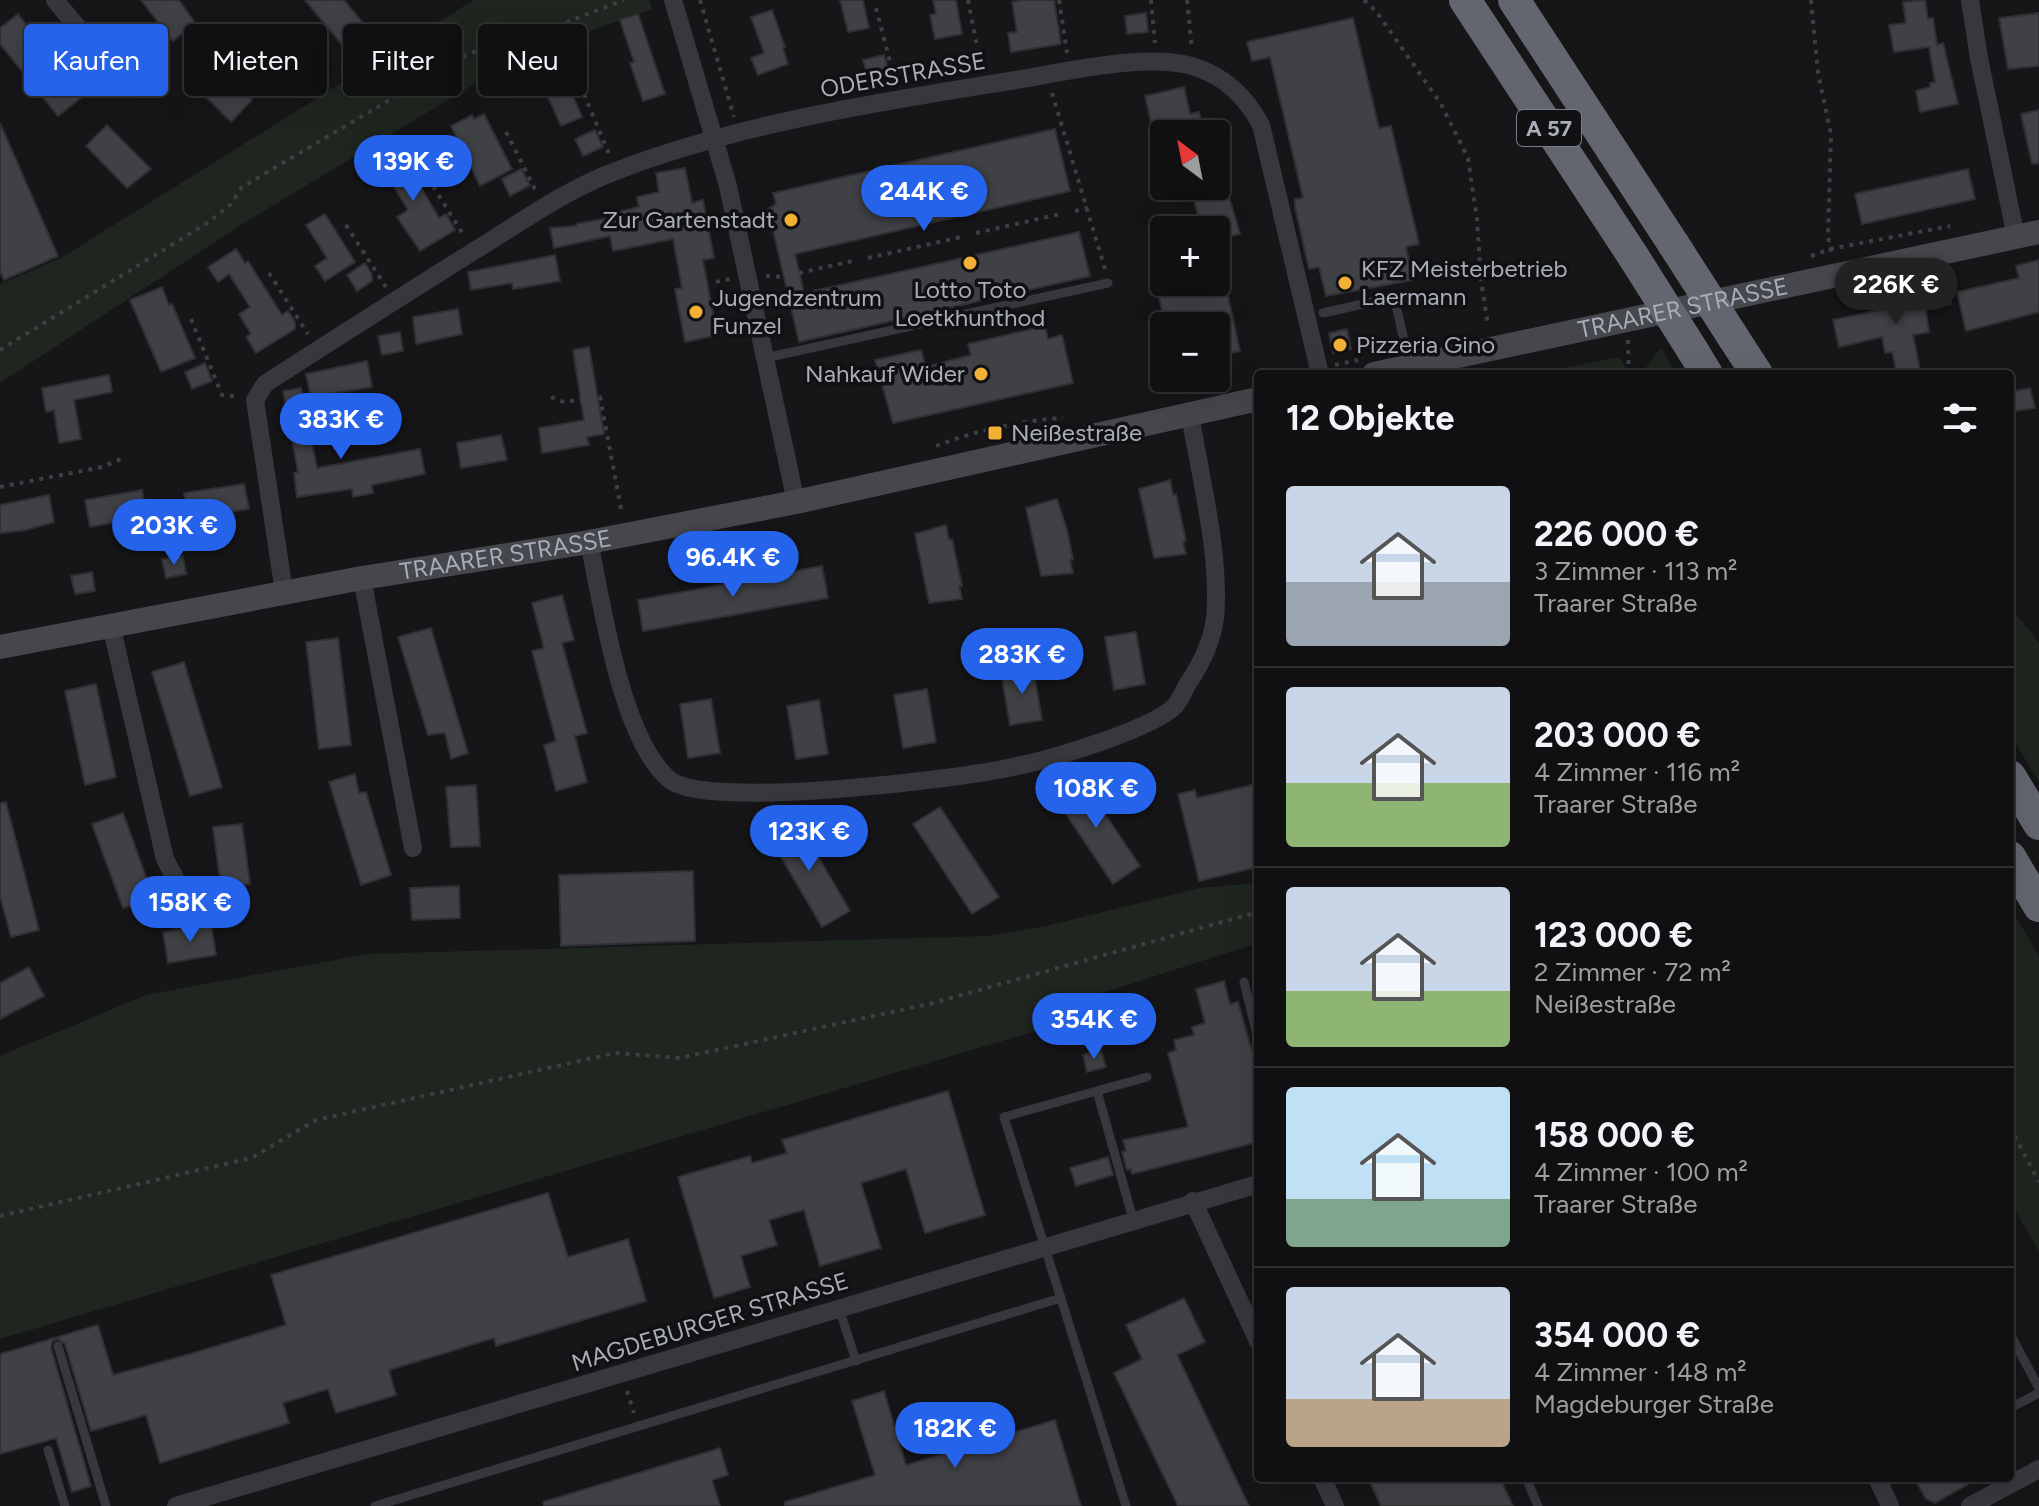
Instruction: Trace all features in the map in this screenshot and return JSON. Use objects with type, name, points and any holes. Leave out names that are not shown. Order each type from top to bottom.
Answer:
[{"type":"highway","name":"A 57","points":[[1465,0],[1700,362]]},
{"type":"highway","name":"A 57","points":[[1514,0],[1754,370]]},
{"type":"highway","points":[[2014,783],[2039,824]]},
{"type":"highway","points":[[2014,864],[2039,906]]},
{"type":"street","points":[[55,0],[75,24]]},
{"type":"street","points":[[673,0],[716,140],[796,502]]},
{"type":"street","points":[[1970,0],[1979,58],[2028,234]]},
{"type":"street","name":"ODERSTRASSE","points":[[255,400],[265,384],[394,299],[544,207],[616,171],[716,140],[818,115],[1046,74],[1157,61],[1194,67],[1227,82],[1251,107],[1261,125],[1319,370]]},
{"type":"street","name":"TRAARER STRASSE","points":[[1392,370],[2028,234]]},
{"type":"street","points":[[255,400],[284,592]]},
{"type":"street","name":"TRAARER STRASSE","points":[[0,647],[284,592],[589,542],[796,502],[1254,400]]},
{"type":"street","points":[[589,542],[622,694],[649,753],[671,781],[697,791],[795,792],[938,780],[1017,767],[1096,744],[1174,707],[1198,668],[1215,620],[1215,565],[1190,414]]},
{"type":"street","points":[[362,578],[413,848]]},
{"type":"street","points":[[111,625],[165,859],[187,901]]},
{"type":"street","name":"MAGDEBURGER STRASSE","points":[[176,1506],[200,1502],[1254,1185]]},
{"type":"street","points":[[1193,1201],[1254,1332]]},
{"type":"street","points":[[1970,1506],[2039,1469]]},
{"type":"street","points":[[1324,1482],[1335,1506]]},
{"type":"street","points":[[1879,1482],[1890,1506]]},
{"type":"lane","points":[[765,358],[1108,283]]},
{"type":"lane","points":[[1323,313],[1394,297],[1410,366]]},
{"type":"lane","points":[[1244,982],[1254,1023]]},
{"type":"lane","points":[[1126,1506],[1004,1117],[1147,1077]]},
{"type":"lane","points":[[1097,1091],[1133,1219]]},
{"type":"lane","points":[[375,1506],[1061,1298]]},
{"type":"lane","points":[[839,1308],[856,1361]]},
{"type":"lane","points":[[2014,1342],[2039,1390],[2014,1406]]},
{"type":"lane","points":[[58,1346],[106,1506]]},
{"type":"lane","points":[[48,1450],[65,1506]]},
{"type":"lane","points":[[1528,1482],[1538,1506]]},
{"type":"path","points":[[0,350],[209,222],[231,204],[242,187],[466,55],[483,49],[497,49],[624,0]]},
{"type":"path","points":[[700,0],[738,134]]},
{"type":"path","points":[[968,0],[984,85]]},
{"type":"path","points":[[1059,0],[1070,71]]},
{"type":"path","points":[[1151,0],[1157,61]]},
{"type":"path","points":[[1187,0],[1194,67]]},
{"type":"path","points":[[1364,0],[1376,11],[1441,104],[1468,158],[1477,219],[1481,280],[1493,348]]},
{"type":"path","points":[[1811,0],[1818,73],[1831,134],[1828,237],[1835,275]]},
{"type":"path","points":[[876,8],[900,99]]},
{"type":"path","points":[[1046,74],[1108,283]]},
{"type":"path","points":[[585,96],[616,171]]},
{"type":"path","points":[[506,132],[544,207]]},
{"type":"path","points":[[428,178],[473,252]]},
{"type":"path","points":[[1075,211],[1088,208]]},
{"type":"path","points":[[976,233],[1060,214]]},
{"type":"path","points":[[346,225],[394,299]]},
{"type":"path","points":[[868,258],[961,237]]},
{"type":"path","points":[[799,273],[853,261]]},
{"type":"path","points":[[269,273],[318,350]]},
{"type":"path","points":[[1627,318],[1629,370]]},
{"type":"path","points":[[191,319],[222,395],[255,400]]},
{"type":"path","points":[[551,397],[564,402],[600,397],[626,534]]},
{"type":"path","points":[[0,487],[102,467],[123,458]]},
{"type":"path","points":[[0,1216],[251,1158],[316,1120],[615,1053],[680,1058],[933,1003],[1254,913]]},
{"type":"path","points":[[2014,1135],[2039,1182]]},
{"type":"path","points":[[621,1374],[638,1426]]},
{"type":"shaded area","points":[[474,0],[649,0],[652,9],[587,32],[587,24],[478,24],[478,82],[462,91],[462,24],[436,24]]},
{"type":"shaded area","points":[[343,82],[343,96],[455,96],[244,223],[0,383],[0,284],[61,258],[320,96],[327,96],[327,92]]},
{"type":"shaded area","points":[[1661,348],[1675,370],[1644,370]]},
{"type":"shaded area","points":[[1619,357],[1627,370],[1553,370]]},
{"type":"shaded area","points":[[2014,611],[2039,643],[2039,782],[2014,741]]},
{"type":"shaded area","points":[[1254,883],[1254,944],[1068,1004],[1073,1020],[0,1339],[0,1056],[146,995],[367,954],[986,936],[1046,926],[1200,888]]},
{"type":"shaded area","points":[[2014,914],[2039,956],[2039,1251],[2014,1209]]},
{"type":"building","points":[[141,0],[179,0],[195,23],[184,24],[184,32],[173,41],[168,35],[168,24],[160,24]]},
{"type":"building","points":[[305,0],[344,0],[364,24],[343,24],[343,46]]},
{"type":"building","points":[[840,0],[863,0],[869,28],[848,32]]},
{"type":"building","points":[[933,0],[956,0],[962,34],[935,39],[930,15],[936,14]]},
{"type":"building","points":[[1054,0],[1061,44],[1011,52],[1008,33],[1017,32],[1012,2]]},
{"type":"building","points":[[1925,0],[1928,19],[1933,18],[1937,45],[1943,43],[1958,104],[1920,112],[1916,91],[1935,82],[1929,47],[1894,52],[1889,25],[1906,23],[1903,2]]},
{"type":"building","points":[[772,10],[788,64],[758,75],[751,58],[764,53],[751,17]]},
{"type":"building","points":[[1146,13],[1148,32],[1127,34],[1125,16]]},
{"type":"building","points":[[2039,13],[2039,66],[2008,69],[1999,18]]},
{"type":"building","points":[[18,14],[26,24],[24,74],[0,44],[0,28]]},
{"type":"building","points":[[638,14],[665,94],[643,101],[620,20]]},
{"type":"building","points":[[1353,18],[1379,128],[1391,126],[1419,244],[1406,247],[1413,280],[1326,296],[1319,267],[1309,269],[1305,252],[1295,207],[1295,199],[1303,198],[1270,57],[1252,61],[1247,42]]},
{"type":"building","points":[[884,55],[889,73],[868,78],[863,60]]},
{"type":"building","points":[[1184,87],[1190,114],[1199,112],[1201,120],[1151,120],[1145,96]]},
{"type":"building","points":[[42,96],[81,96],[82,97],[58,116]]},
{"type":"building","points":[[205,96],[248,96],[252,100],[231,122]]},
{"type":"building","points":[[548,96],[573,96],[582,117],[561,126]]},
{"type":"building","points":[[2039,110],[2039,163],[2032,164],[2021,114]]},
{"type":"building","points":[[484,114],[512,169],[480,186],[451,126],[472,115],[474,119]]},
{"type":"building","points":[[0,123],[58,256],[4,280],[0,271]]},
{"type":"building","points":[[107,125],[151,169],[127,188],[86,146]]},
{"type":"building","points":[[1055,129],[1070,191],[795,254],[804,293],[1079,232],[1090,276],[799,342],[768,209],[776,204],[773,193]]},
{"type":"building","points":[[595,130],[603,147],[583,156],[575,139]]},
{"type":"building","points":[[396,153],[404,167],[408,165],[439,218],[446,214],[455,230],[420,251],[397,217],[408,210],[388,177],[376,184],[367,170]]},
{"type":"building","points":[[685,168],[692,203],[703,200],[714,258],[703,260],[717,335],[685,342],[675,289],[682,288],[673,239],[613,251],[610,236],[554,248],[550,228],[577,226],[618,216],[617,212],[639,207],[637,197],[659,192],[656,173]]},
{"type":"building","points":[[521,169],[530,185],[510,196],[502,179]]},
{"type":"building","points":[[1968,169],[1975,199],[1862,224],[1855,194]]},
{"type":"building","points":[[1194,200],[1230,200],[1240,234],[1230,236],[1230,216],[1198,216]]},
{"type":"building","points":[[325,214],[355,262],[325,281],[315,266],[327,258],[306,225]]},
{"type":"building","points":[[236,249],[245,263],[248,261],[282,315],[288,311],[295,322],[295,329],[256,353],[246,337],[251,334],[239,314],[250,307],[229,274],[218,282],[208,267]]},
{"type":"building","points":[[555,255],[560,281],[513,289],[512,283],[471,290],[468,272]]},
{"type":"building","points":[[2039,260],[2039,312],[1966,331],[1957,292],[2019,278],[2016,266]]},
{"type":"building","points":[[365,263],[372,274],[372,281],[357,291],[347,275]]},
{"type":"building","points":[[1945,278],[1951,304],[1926,310],[1929,332],[1913,335],[1920,370],[1896,370],[1892,352],[1885,353],[1882,337],[1839,347],[1833,320],[1922,300],[1919,284]]},
{"type":"building","points":[[162,287],[195,358],[161,372],[130,300]]},
{"type":"building","points":[[1158,296],[1228,296],[1240,351],[1230,353],[1230,312],[1162,312]]},
{"type":"building","points":[[458,309],[462,334],[416,344],[413,317]]},
{"type":"building","points":[[1045,326],[1048,339],[1062,335],[1073,383],[893,423],[875,360],[921,350],[926,367],[971,355],[968,344]]},
{"type":"building","points":[[1347,329],[1351,349],[1333,353],[1329,333]]},
{"type":"building","points":[[400,332],[403,351],[382,355],[378,336]]},
{"type":"building","points":[[589,347],[604,434],[587,437],[589,445],[542,453],[539,428],[584,420],[573,350]]},
{"type":"building","points":[[367,361],[372,387],[311,397],[306,374]]},
{"type":"building","points":[[205,363],[212,381],[192,389],[185,372]]},
{"type":"building","points":[[109,375],[112,392],[74,400],[81,439],[59,443],[54,410],[46,412],[42,388]]},
{"type":"building","points":[[301,388],[317,468],[420,449],[425,474],[372,485],[373,493],[353,497],[352,489],[297,497],[294,473],[298,472],[283,391]]},
{"type":"building","points":[[2030,388],[2035,408],[2014,411],[2014,391]]},
{"type":"building","points":[[501,435],[507,460],[461,468],[457,443]]},
{"type":"building","points":[[1170,480],[1173,495],[1176,494],[1186,554],[1154,558],[1139,489]]},
{"type":"building","points":[[244,484],[249,509],[188,518],[184,493]]},
{"type":"building","points":[[142,490],[147,516],[90,527],[85,500]]},
{"type":"building","points":[[49,495],[54,522],[0,533],[0,505]]},
{"type":"building","points":[[1057,499],[1067,530],[1073,573],[1041,576],[1026,508]]},
{"type":"building","points":[[946,525],[949,540],[952,539],[962,599],[929,603],[915,534]]},
{"type":"building","points":[[183,556],[186,574],[166,578],[162,559]]},
{"type":"building","points":[[822,566],[828,598],[643,631],[638,600]]},
{"type":"building","points":[[92,572],[95,591],[75,594],[71,576]]},
{"type":"building","points":[[562,595],[574,640],[562,643],[587,733],[575,736],[587,782],[556,791],[544,745],[556,741],[532,651],[544,648],[532,603]]},
{"type":"building","points":[[431,628],[468,753],[451,759],[445,733],[428,735],[398,637]]},
{"type":"building","points":[[1136,632],[1145,684],[1114,690],[1105,637]]},
{"type":"building","points":[[338,638],[351,745],[319,749],[306,642]]},
{"type":"building","points":[[184,662],[222,787],[190,796],[152,672]]},
{"type":"building","points":[[1033,667],[1042,720],[1010,725],[1001,673]]},
{"type":"building","points":[[96,684],[116,777],[85,785],[65,691]]},
{"type":"building","points":[[927,689],[936,742],[903,748],[894,695]]},
{"type":"building","points":[[711,699],[720,753],[688,758],[680,704]]},
{"type":"building","points":[[819,700],[828,754],[796,759],[787,706]]},
{"type":"building","points":[[355,774],[359,793],[366,792],[391,875],[361,885],[329,782]]},
{"type":"building","points":[[1080,777],[1140,866],[1113,884],[1053,795]]},
{"type":"building","points":[[1254,784],[1254,868],[1199,881],[1178,794],[1195,790],[1197,798]]},
{"type":"building","points":[[476,785],[480,846],[451,847],[446,787]]},
{"type":"building","points":[[6,802],[39,930],[11,937],[0,896],[0,803]]},
{"type":"building","points":[[940,807],[999,897],[972,914],[913,824]]},
{"type":"building","points":[[123,813],[155,902],[135,909],[134,905],[123,908],[92,824]]},
{"type":"building","points":[[796,819],[850,911],[822,927],[768,835]]},
{"type":"building","points":[[242,824],[250,884],[221,887],[213,827]]},
{"type":"building","points":[[693,871],[695,941],[561,946],[559,875]]},
{"type":"building","points":[[459,886],[460,918],[412,920],[410,888]]},
{"type":"building","points":[[211,924],[216,955],[168,963],[163,932]]},
{"type":"building","points":[[29,967],[44,996],[0,1019],[0,983]]},
{"type":"building","points":[[1224,981],[1230,1004],[1238,1002],[1254,1058],[1254,1143],[1132,1174],[1131,1169],[1127,1170],[1122,1152],[1126,1151],[1123,1140],[1188,1127],[1168,1053],[1176,1050],[1174,1040],[1194,1035],[1192,1027],[1205,1023],[1196,989]]},
{"type":"building","points":[[1101,1050],[1106,1067],[1087,1072],[1083,1055]]},
{"type":"building","points":[[948,1091],[985,1215],[925,1233],[906,1169],[861,1183],[881,1248],[820,1266],[804,1210],[769,1220],[777,1245],[741,1256],[750,1287],[714,1298],[678,1177],[750,1156],[752,1163],[787,1153],[782,1140]]},
{"type":"building","points":[[1108,1157],[1113,1175],[1076,1186],[1070,1168]]},
{"type":"building","points":[[548,1193],[568,1257],[628,1239],[646,1301],[496,1346],[494,1338],[389,1370],[396,1395],[336,1413],[328,1389],[283,1403],[289,1423],[160,1463],[146,1415],[91,1431],[65,1344],[57,1339],[52,1342],[51,1348],[91,1486],[72,1492],[56,1438],[0,1454],[0,1354],[98,1325],[113,1375],[190,1354],[286,1325],[271,1275]]},
{"type":"building","points":[[1184,1298],[1205,1342],[1177,1355],[1249,1506],[1178,1506],[1114,1373],[1142,1359],[1126,1325]]},
{"type":"building","points":[[884,1391],[906,1465],[1055,1420],[1081,1506],[785,1506],[785,1502],[875,1475],[852,1401]]},
{"type":"building","points":[[720,1448],[728,1475],[712,1480],[720,1506],[544,1506],[543,1502]]},
{"type":"building","points":[[1370,1482],[1502,1482],[1513,1506],[1381,1506]]},
{"type":"building","points":[[1916,1482],[1972,1482],[1935,1503],[1926,1499]]},
{"type":"place","name":"Zur Gartenstadt","points":[[791,220]]},
{"type":"place","name":"Lotto Toto Loetkhunthod","points":[[970,263]]},
{"type":"place","name":"KFZ Meisterbetrieb Laermann","points":[[1345,283]]},
{"type":"place","name":"Jugendzentrum Funzel","points":[[696,312]]},
{"type":"place","name":"Pizzeria Gino","points":[[1340,345]]},
{"type":"place","name":"Nahkauf Wider","points":[[981,374]]},
{"type":"place","name":"Neißestraße","points":[[995,433]]}]
